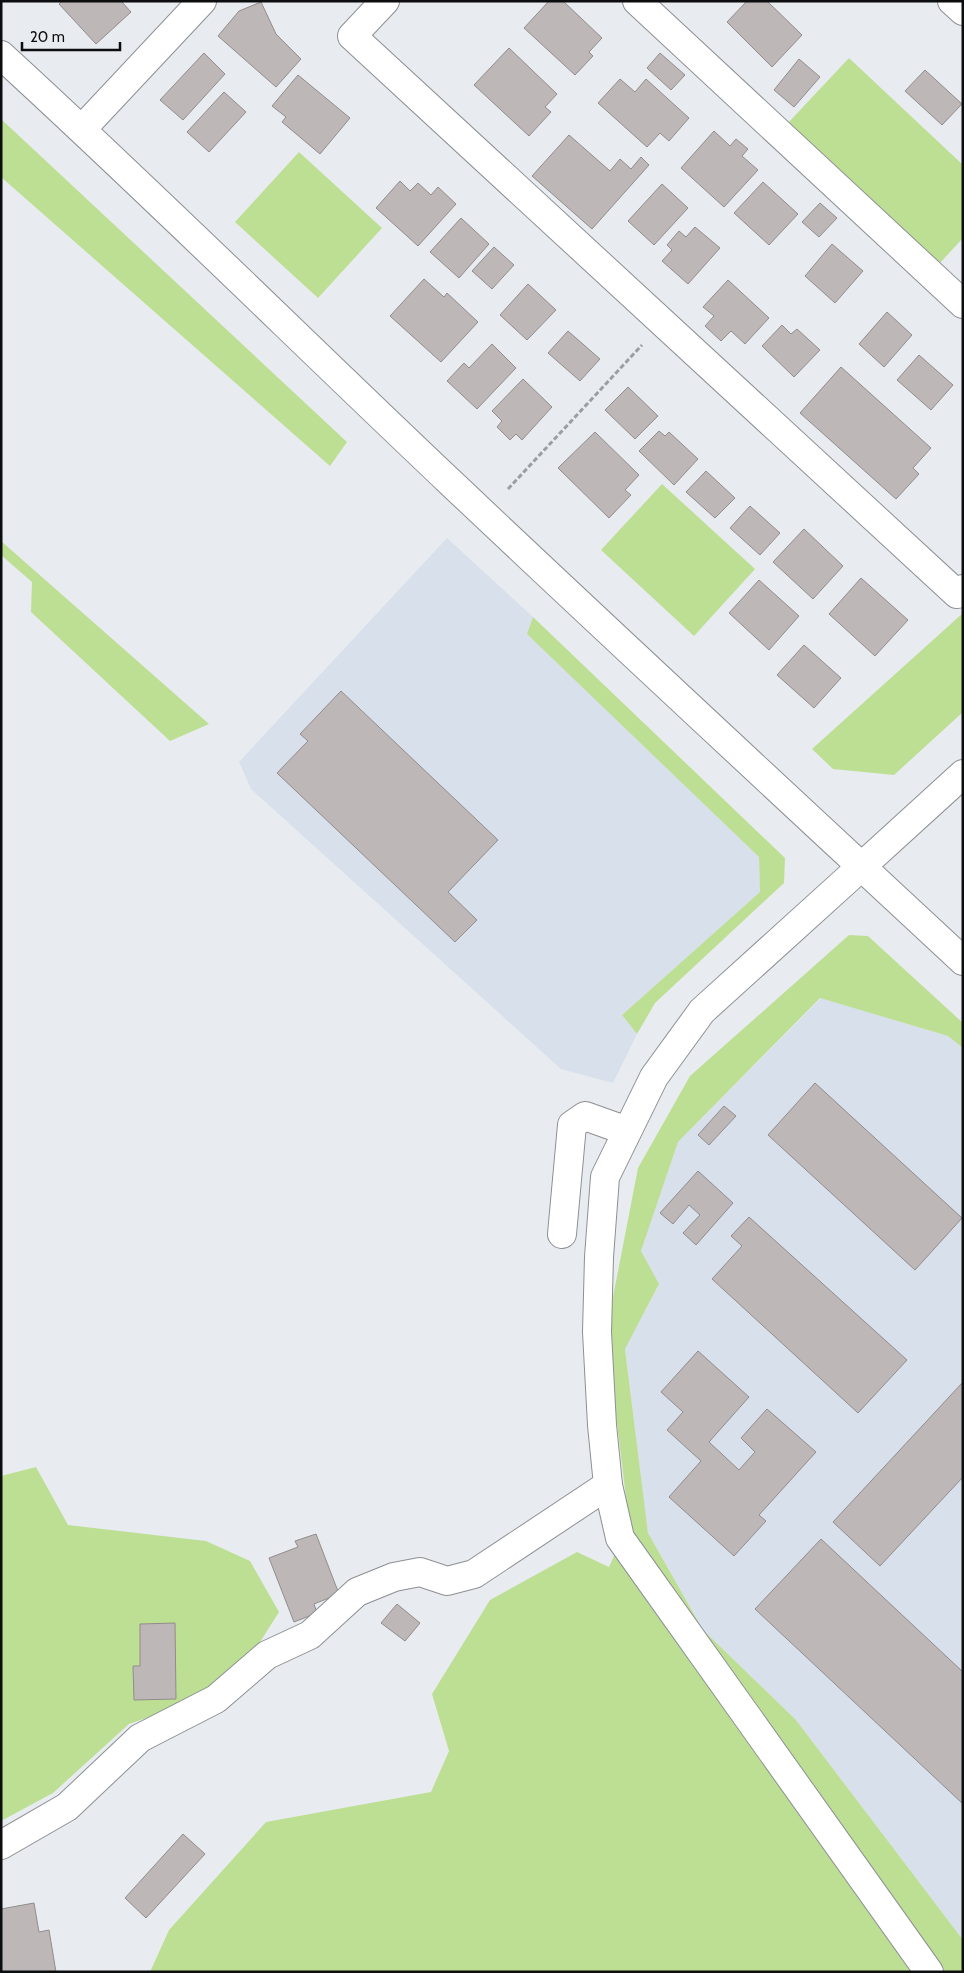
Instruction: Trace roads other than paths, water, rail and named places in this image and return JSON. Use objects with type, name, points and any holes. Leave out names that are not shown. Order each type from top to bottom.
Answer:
[{"type":"street","points":[[82,129],[202,1]]},
{"type":"street","points":[[385,1],[352,36],[957,594],[963,589]]},
{"type":"street","points":[[638,1],[963,304]]},
{"type":"street","points":[[952,1],[963,11]]},
{"type":"street","points":[[1,55],[82,129],[440,472],[963,961]]},
{"type":"street","points":[[929,1972],[620,1538],[608,1485],[602,1425],[597,1332],[599,1257],[605,1177],[654,1077],[702,1011],[963,774]]},
{"type":"street","points":[[562,1234],[572,1125],[585,1116],[627,1130]]},
{"type":"street","points":[[1,1845],[68,1807],[140,1738],[216,1699],[267,1655],[310,1635],[357,1592],[394,1577],[420,1572],[447,1581],[474,1574],[608,1485]]}]
